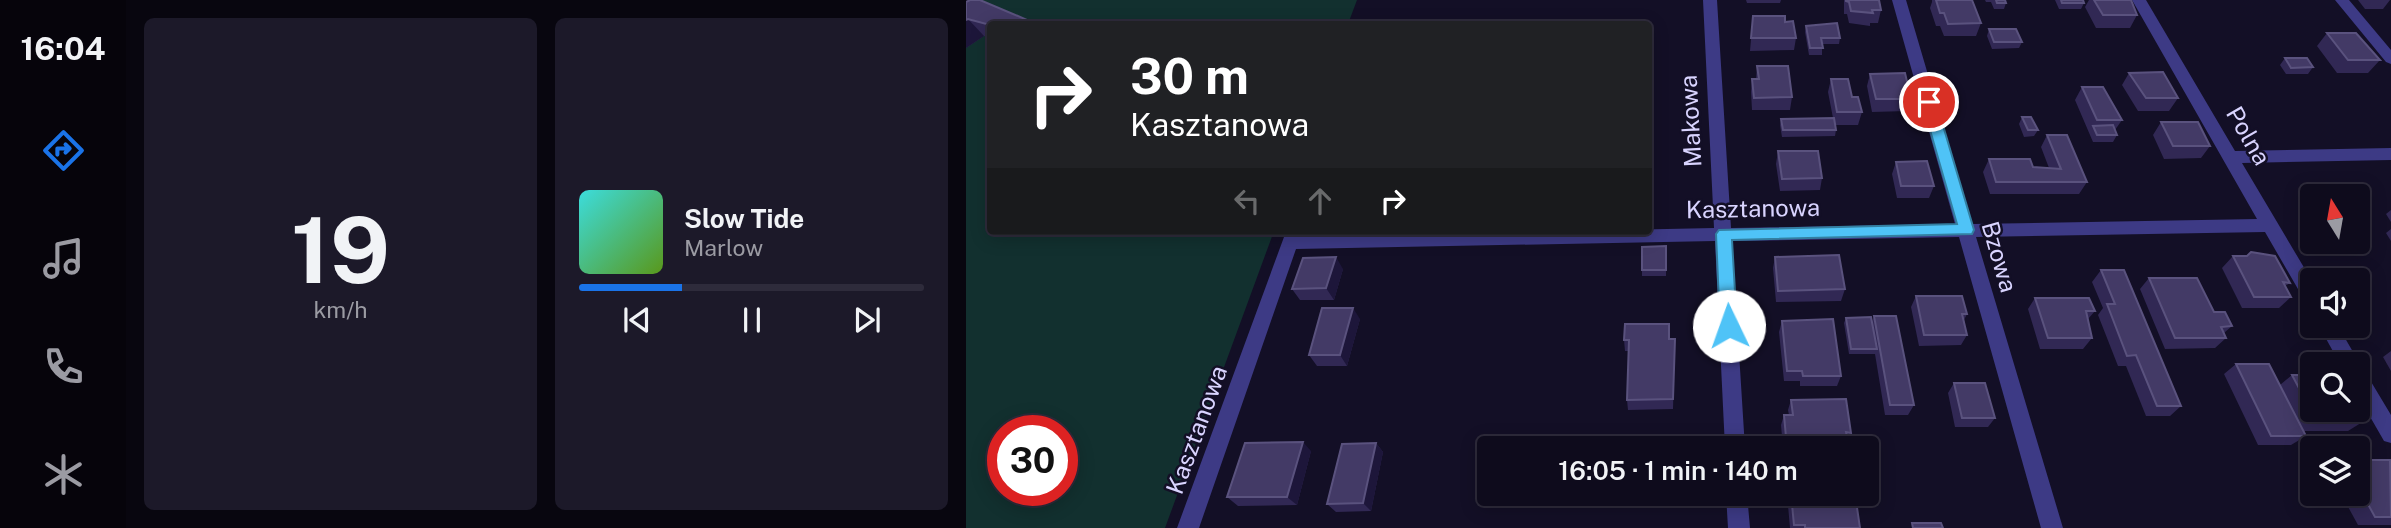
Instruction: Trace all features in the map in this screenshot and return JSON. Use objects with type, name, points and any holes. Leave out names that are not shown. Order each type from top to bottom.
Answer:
[{"type":"street","name":"Makowa","points":[[1710,0],[1734,436]]},
{"type":"street","name":"Bzowa","points":[[1899,0],[2052,528]]},
{"type":"street","name":"Polna","points":[[2139,0],[2300,278]]},
{"type":"street","points":[[2342,0],[2391,59]]},
{"type":"street","points":[[2230,157],[2391,154]]},
{"type":"street","name":"Kasztanowa","points":[[1188,528],[1290,242],[2269,225]]},
{"type":"street","points":[[2370,398],[2391,434]]},
{"type":"street","points":[[1738,506],[1739,528]]},
{"type":"green space","points":[[978,0],[1357,0],[1349,21],[987,21],[987,235],[1273,235],[1165,528],[966,528],[966,7]]},
{"type":"building","points":[[980,0],[1025,19],[987,21],[987,24],[966,20],[966,2]]},
{"type":"building","points":[[1846,0],[1879,0],[1881,10],[1872,10],[1873,13],[1851,11]]},
{"type":"building","points":[[1936,0],[1972,0],[1981,23],[1948,24],[1944,13],[1940,13]]},
{"type":"building","points":[[2061,0],[2083,0],[2084,3],[2062,3]]},
{"type":"building","points":[[2094,0],[2131,0],[2137,15],[2103,15]]},
{"type":"building","points":[[1753,16],[1785,16],[1785,22],[1793,21],[1796,38],[1751,38]]},
{"type":"building","points":[[1837,23],[1840,38],[1821,38],[1823,48],[1810,48],[1806,26]]},
{"type":"building","points":[[1989,29],[2016,29],[2022,42],[1994,42]]},
{"type":"building","points":[[2327,33],[2356,33],[2380,60],[2348,60]]},
{"type":"building","points":[[2285,58],[2307,58],[2313,67],[2291,68]]},
{"type":"building","points":[[1757,66],[1788,66],[1792,97],[1754,98],[1752,79],[1759,79]]},
{"type":"building","points":[[2163,72],[2178,98],[2146,98],[2129,73]]},
{"type":"building","points":[[1905,73],[1911,99],[1876,99],[1870,74]]},
{"type":"building","points":[[1831,79],[1848,79],[1852,97],[1858,97],[1862,112],[1837,112]]},
{"type":"building","points":[[2082,87],[2103,87],[2122,120],[2097,120]]},
{"type":"building","points":[[2022,117],[2031,117],[2038,130],[2028,130]]},
{"type":"building","points":[[1834,118],[1836,130],[1783,130],[1781,119]]},
{"type":"building","points":[[2161,122],[2198,122],[2210,146],[2173,146]]},
{"type":"building","points":[[2113,125],[2117,135],[2097,135],[2093,126]]},
{"type":"building","points":[[2047,135],[2067,135],[2087,182],[1996,182],[1989,159],[2030,159],[2033,167],[2061,169]]},
{"type":"building","points":[[1778,151],[1818,151],[1822,178],[1782,179]]},
{"type":"building","points":[[1927,161],[1934,186],[1901,186],[1896,162]]},
{"type":"building","points":[[1666,246],[1666,270],[1642,270],[1642,247]]},
{"type":"building","points":[[2251,252],[2275,256],[2290,283],[2283,282],[2291,297],[2254,297],[2233,256],[2247,256]]},
{"type":"building","points":[[1839,255],[1845,289],[1778,291],[1775,257]]},
{"type":"building","points":[[1336,257],[1326,288],[1292,289],[1303,258]]},
{"type":"building","points":[[2101,270],[2124,270],[2181,406],[2157,406],[2136,355],[2127,356],[2107,304],[2115,304]]},
{"type":"building","points":[[2149,278],[2197,278],[2214,312],[2225,312],[2232,326],[2221,327],[2226,338],[2175,338]]},
{"type":"building","points":[[1916,296],[1962,296],[1967,314],[1962,314],[1967,335],[1924,335]]},
{"type":"building","points":[[2035,298],[2089,298],[2095,311],[2086,311],[2092,338],[2048,338]]},
{"type":"building","points":[[1322,308],[1353,308],[1340,355],[1309,355]]},
{"type":"building","points":[[1874,316],[1896,316],[1914,405],[1890,405]]},
{"type":"building","points":[[1871,317],[1877,349],[1851,349],[1846,318]]},
{"type":"building","points":[[1833,319],[1841,376],[1803,376],[1802,371],[1787,371],[1782,321]]},
{"type":"building","points":[[1625,324],[1669,324],[1669,339],[1675,339],[1673,399],[1627,400],[1629,340],[1624,340]]},
{"type":"building","points":[[2236,364],[2269,364],[2306,436],[2271,436]]},
{"type":"building","points":[[2292,375],[2300,375],[2300,390]]},
{"type":"building","points":[[1954,383],[1985,383],[1995,418],[1962,418]]},
{"type":"building","points":[[1846,399],[1851,433],[1846,432],[1847,436],[1786,436],[1784,415],[1793,415],[1791,400]]},
{"type":"building","points":[[1303,442],[1287,497],[1227,497],[1245,443]]},
{"type":"building","points":[[1376,443],[1363,503],[1327,504],[1342,444]]},
{"type":"building","points":[[2370,460],[2390,460],[2391,517],[2375,517],[2369,506]]},
{"type":"building","points":[[1792,506],[1857,506],[1860,528],[1805,528],[1805,525],[1794,525]]},
{"type":"building","points":[[1912,523],[1941,523],[1943,528],[1913,528]]},
{"type":"route","points":[[1729,326],[1724,234],[1966,230],[1929,102]]}]
